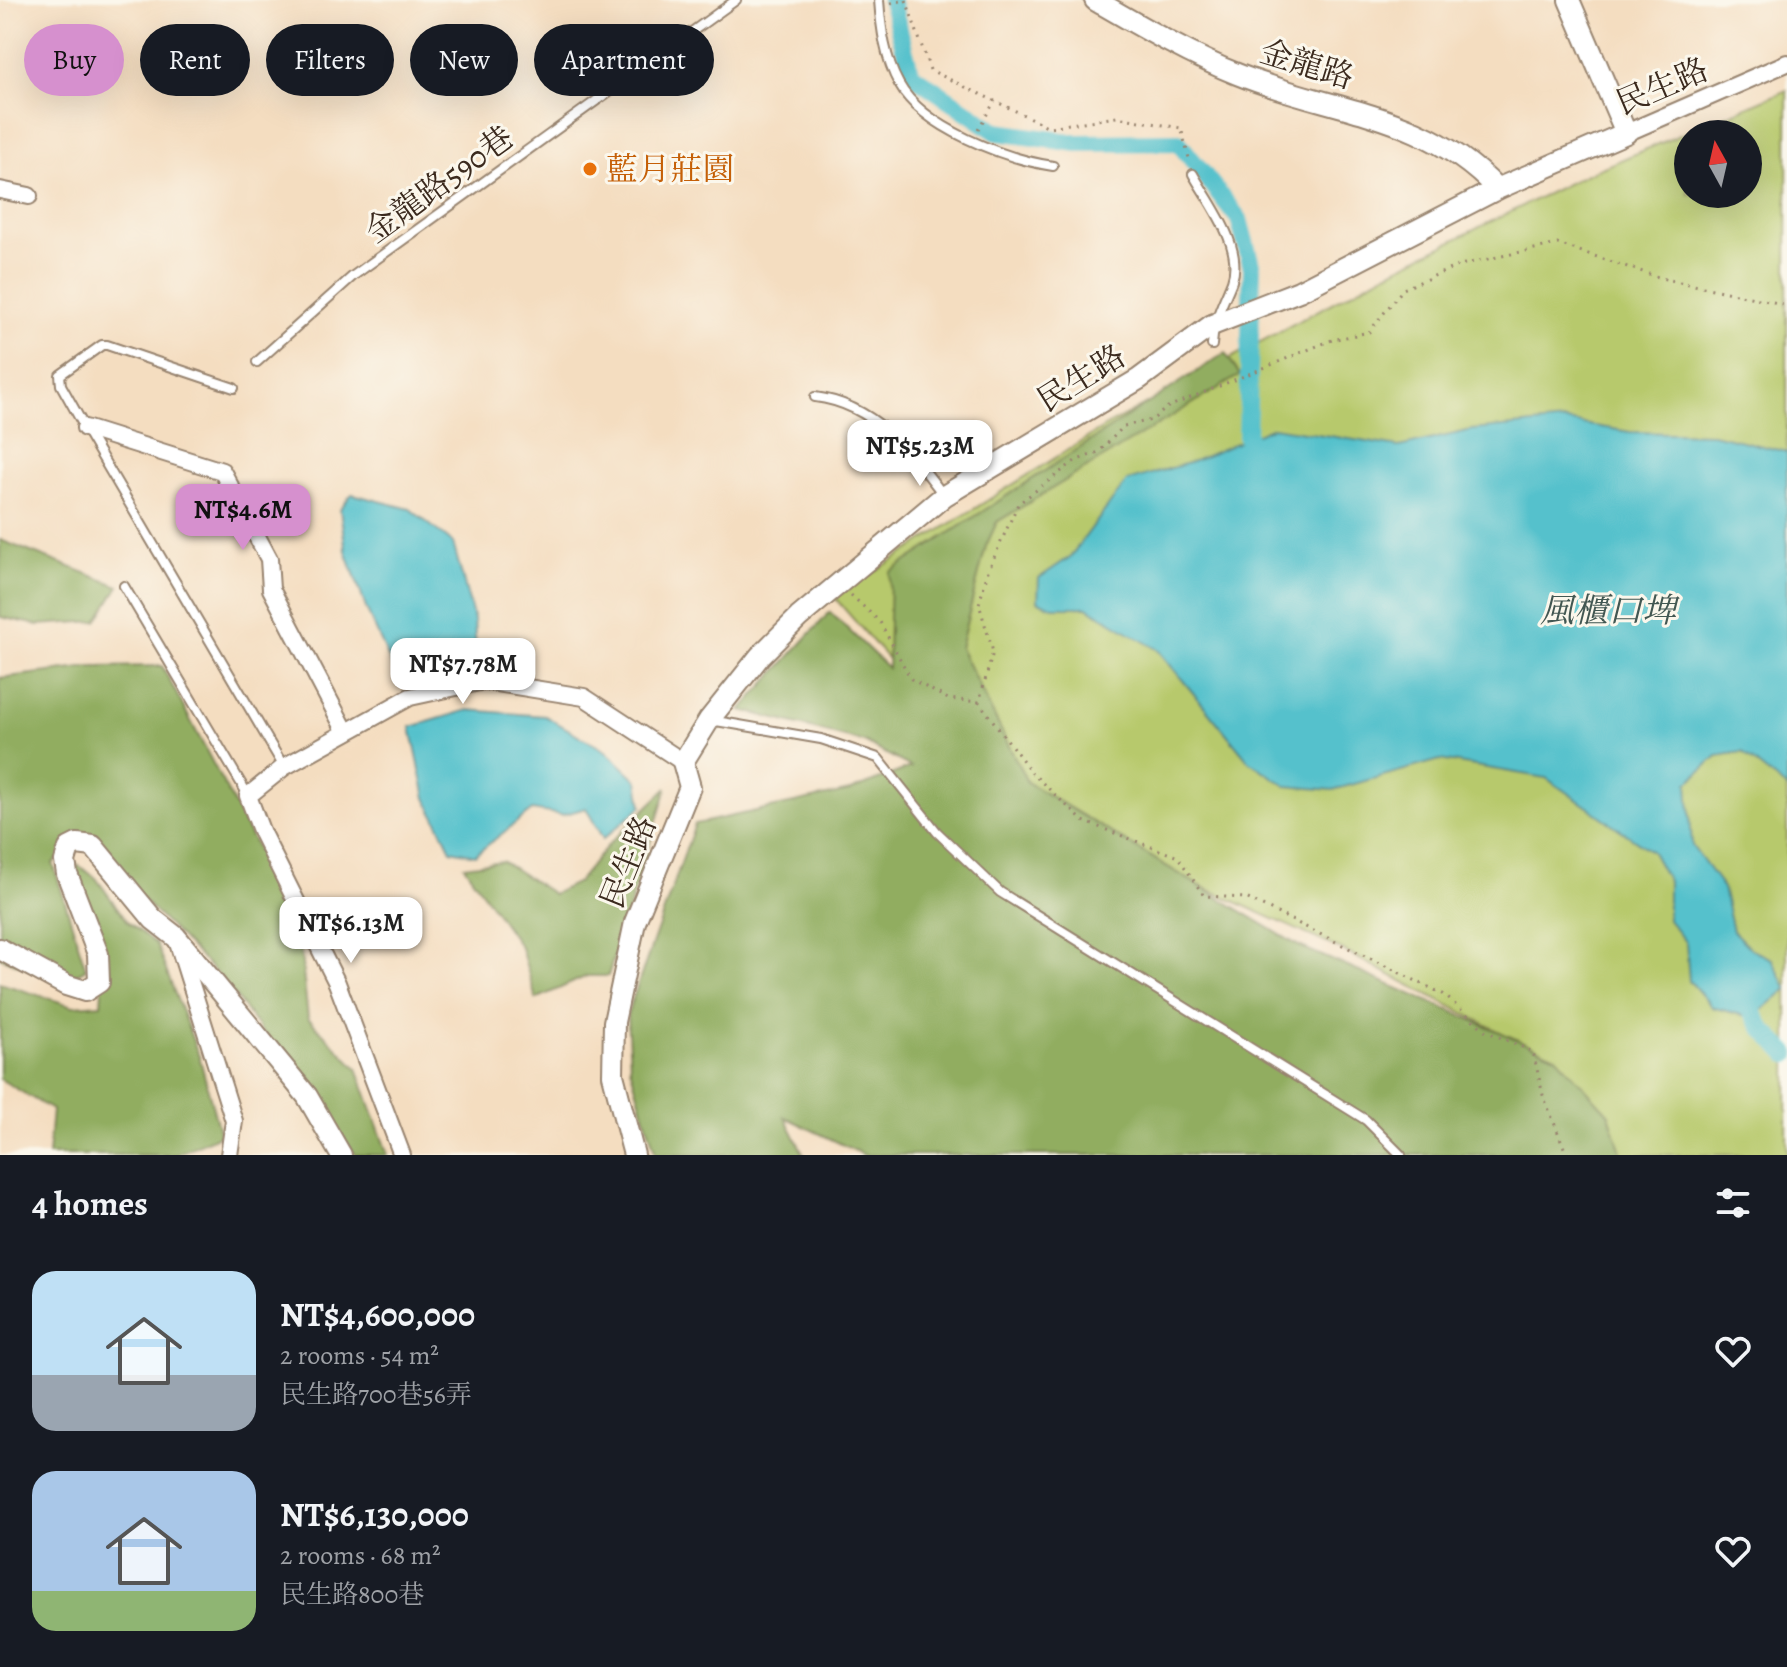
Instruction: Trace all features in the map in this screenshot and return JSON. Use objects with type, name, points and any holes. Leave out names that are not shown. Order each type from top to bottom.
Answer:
[{"type":"street","name":"金龍路","points":[[1095,0],[1233,73],[1413,128],[1472,163],[1497,189]]},
{"type":"street","points":[[1569,0],[1626,133]]},
{"type":"street","name":"民生路","points":[[634,1155],[613,1075],[614,1022],[635,922],[690,787],[683,762],[709,720],[760,656],[839,584],[944,496],[1212,335],[1497,189],[1787,63]]},
{"type":"street","points":[[0,190],[29,196]]},
{"type":"street","points":[[85,428],[222,471],[269,559],[271,589],[346,732]]},
{"type":"street","points":[[402,1155],[337,983],[262,833],[248,796],[284,767],[410,697],[484,681],[511,682],[584,697],[683,762]]},
{"type":"street","points":[[0,949],[66,985],[85,991],[99,982],[98,954],[67,874],[65,861],[69,848],[86,843],[93,846],[153,919],[176,937],[307,1096],[341,1155]]},
{"type":"street","points":[[176,937],[234,1121],[230,1155]]},
{"type":"lane","name":"金龍路590巷","points":[[257,362],[353,276],[736,0]]},
{"type":"lane","points":[[879,0],[881,28],[898,82],[921,108],[972,140],[1020,160],[1053,166]]},
{"type":"lane","points":[[1193,174],[1232,246],[1235,266],[1212,335]]},
{"type":"lane","points":[[234,388],[102,345],[60,375],[61,385],[85,428],[284,767]]},
{"type":"lane","points":[[815,397],[836,400],[871,417],[916,459],[944,496]]},
{"type":"lane","points":[[124,586],[248,796]]},
{"type":"lane","points":[[709,720],[821,739],[878,758],[937,832],[1000,892],[1366,1120],[1401,1155]]},
{"type":"path","points":[[906,0],[930,70],[1049,127],[1117,117],[1181,128],[1193,174]]},
{"type":"path","points":[[972,140],[995,101]]},
{"type":"path","points":[[979,702],[993,652],[979,604],[988,571],[1018,504],[1075,461],[1099,452],[1124,426],[1152,420],[1168,407],[1320,344],[1369,332],[1403,289],[1417,283],[1460,265],[1558,244],[1661,278],[1787,305]]},
{"type":"path","points":[[839,584],[880,622],[911,679],[948,699],[979,702],[1032,773],[1083,821],[1178,857],[1204,896],[1246,898],[1443,994],[1486,1031],[1533,1052],[1543,1095],[1567,1155]]},
{"type":"green space","points":[[1787,90],[1787,1155],[1602,1155],[1512,1038],[1346,952],[1172,873],[993,780],[834,597],[1106,426],[1383,275],[1587,174],[1674,137],[1674,208],[1762,208],[1762,120],[1716,120]]},
{"type":"green space","points":[[1225,353],[1240,375],[997,522],[986,546],[960,648],[1027,782],[1299,946],[1556,1056],[1609,1114],[1622,1155],[864,1155],[785,1117],[804,1155],[656,1155],[630,1067],[627,1015],[695,824],[850,791],[911,767],[864,742],[741,710],[830,612],[888,668],[890,572]]},
{"type":"green space","points":[[0,540],[119,586],[97,621],[38,625],[0,617]]},
{"type":"green space","points":[[162,666],[298,926],[308,1018],[357,1068],[388,1155],[356,1155],[221,978],[84,841],[53,863],[86,969],[63,982],[0,957],[0,678],[90,667]]},
{"type":"green space","points":[[667,788],[608,976],[587,976],[536,999],[521,948],[464,866],[502,861],[553,894],[578,882],[609,844]]},
{"type":"green space","points":[[78,865],[96,878],[127,921],[156,944],[200,1059],[220,1135],[175,1155],[48,1155],[52,1110],[0,1079],[0,983],[73,1006],[101,1004],[103,974],[71,885]]},
{"type":"water","name":"風櫃口埤","points":[[1565,421],[1630,432],[1713,434],[1787,452],[1787,789],[1742,752],[1717,756],[1688,783],[1692,846],[1723,888],[1733,931],[1752,950],[1772,959],[1787,989],[1753,1018],[1712,1007],[1689,980],[1686,943],[1668,920],[1668,881],[1652,852],[1546,778],[1440,760],[1333,790],[1286,786],[1249,761],[1158,650],[1087,607],[1053,607],[1038,601],[1039,578],[1070,557],[1127,481],[1192,462],[1273,427],[1399,447],[1472,430]]},
{"type":"water","points":[[352,494],[410,509],[453,543],[474,620],[477,665],[462,680],[419,692],[400,683],[367,611],[346,551],[340,509]]},
{"type":"water","points":[[468,710],[545,716],[606,751],[638,781],[642,806],[603,839],[586,808],[562,815],[532,810],[475,855],[451,850],[426,798],[411,727]]},
{"type":"waterway","points":[[891,0],[911,74],[997,132],[1077,143],[1178,142],[1239,219],[1252,268],[1247,438],[1263,453]]},
{"type":"waterway","points":[[1743,996],[1763,1029],[1787,1054]]},
{"type":"place","name":"藍月莊園","points":[[590,169]]}]
